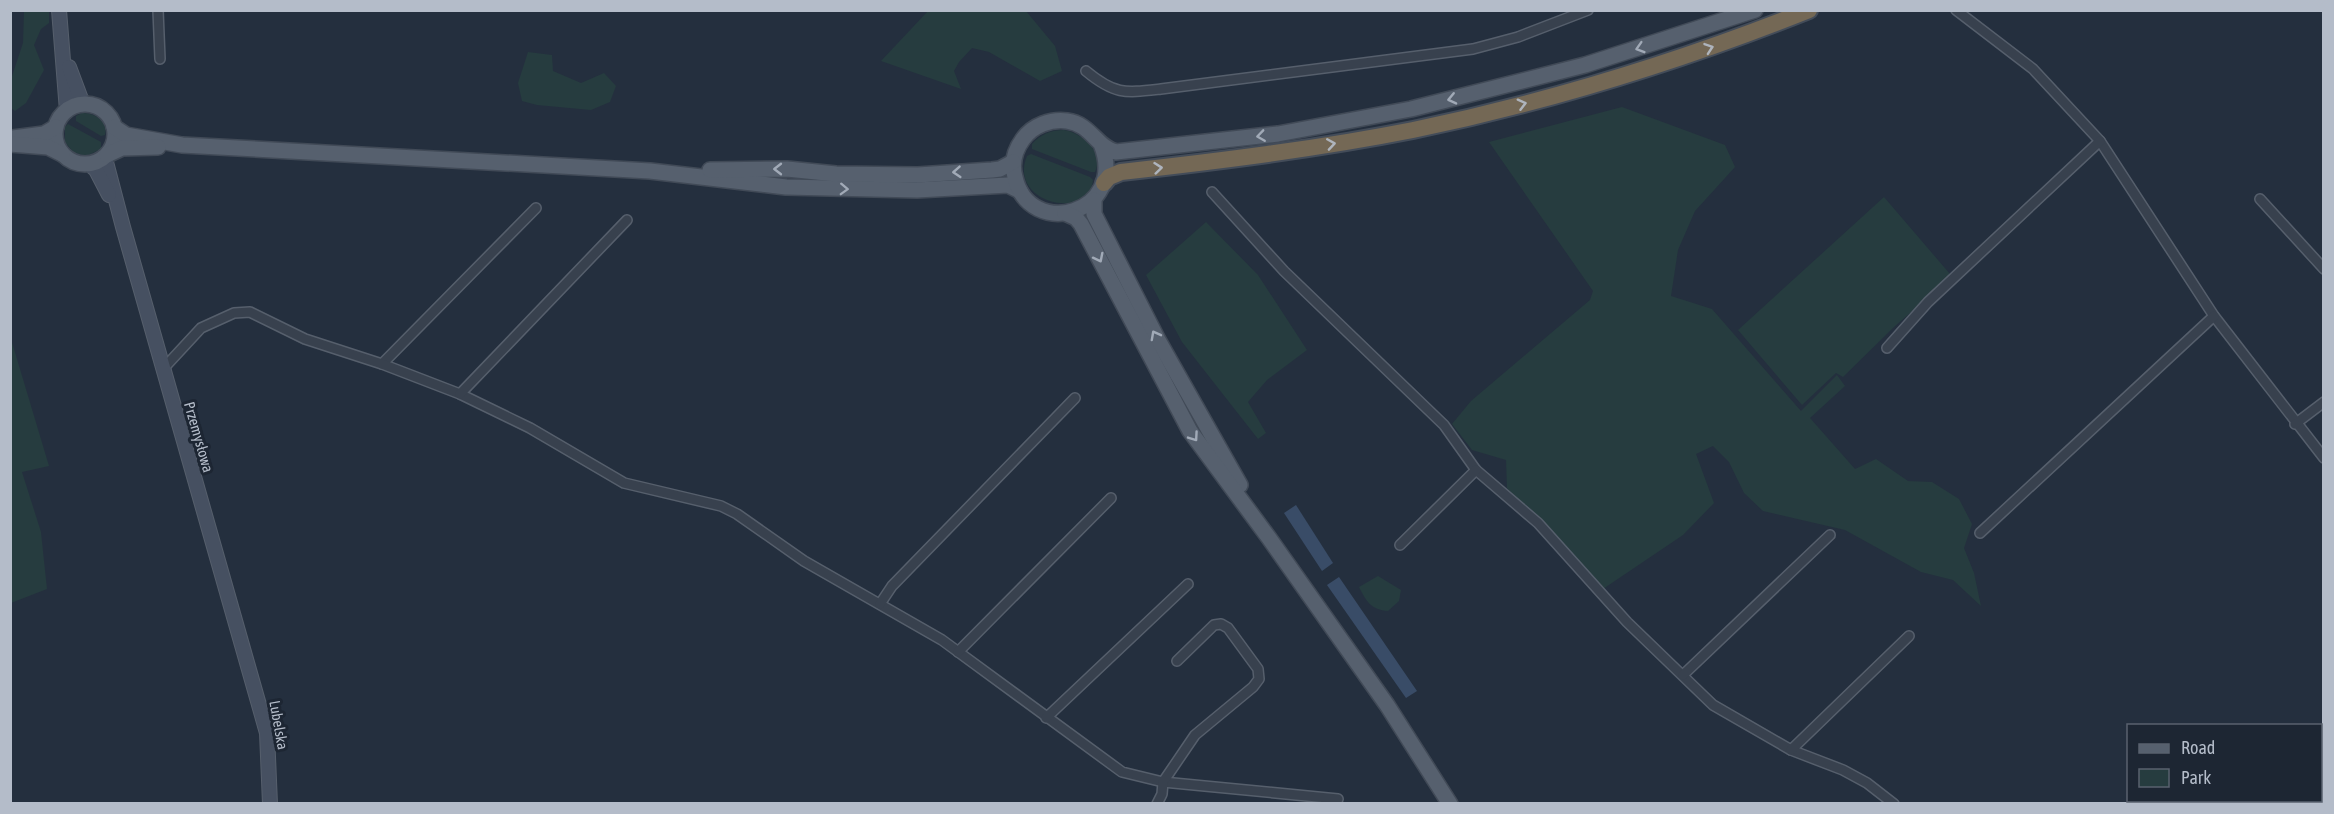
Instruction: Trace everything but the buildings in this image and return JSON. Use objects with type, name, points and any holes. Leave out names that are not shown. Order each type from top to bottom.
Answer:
[{"type":"highway","points":[[1104,183],[1109,177],[1121,172],[1274,154],[1413,129],[1500,110],[1680,58],[1809,10]]},
{"type":"main road","points":[[1101,144],[1107,168],[1104,183],[1094,200],[1075,211],[1052,213],[1039,209],[1020,191],[1013,172],[1013,162],[1018,147],[1025,136],[1046,122],[1065,121],[1083,126],[1111,151],[1123,152],[1226,141],[1340,123],[1497,88],[1585,65],[1755,10]]},
{"type":"main road","points":[[10,138],[44,134],[56,127],[67,111],[85,104],[104,111],[114,128],[126,135],[182,145]]},
{"type":"main road","points":[[56,127],[57,146],[62,154]]},
{"type":"main road","points":[[107,155],[112,146],[114,128]]},
{"type":"main road","points":[[10,144],[48,147],[80,164],[89,164],[122,148],[182,145],[650,171],[786,187],[917,190],[1008,185],[1020,191]]},
{"type":"main road","points":[[650,171],[787,169],[836,174],[918,175],[1000,169],[1013,162]]},
{"type":"main road","points":[[1094,200],[1094,214],[1140,306],[1269,538]]},
{"type":"main road","points":[[1065,213],[1076,218],[1081,224],[1190,431],[1387,705],[1450,804]]},
{"type":"street","points":[[59,10],[67,111]]},
{"type":"street","points":[[158,10],[160,59]]},
{"type":"street","points":[[1086,71],[1114,90],[1134,92],[1161,89],[1473,49],[1528,34],[1588,10]]},
{"type":"street","points":[[1956,10],[2033,69],[2100,141],[2214,316],[2295,424],[2324,458]]},
{"type":"street","points":[[62,48],[81,99],[85,104]]},
{"type":"street","points":[[1887,348],[1928,302],[2100,141]]},
{"type":"street","name":"Przemysłowa","points":[[107,155],[106,162],[123,227],[246,655]]},
{"type":"street","name":"Przemysłowa","points":[[89,164],[96,170],[123,227]]},
{"type":"street","points":[[1212,192],[1284,271],[1444,425],[1476,470],[1538,523],[1627,622],[1713,705],[1791,750],[1843,770],[1867,783],[1894,804]]},
{"type":"street","points":[[2260,199],[2324,269]]},
{"type":"street","points":[[382,364],[536,208]]},
{"type":"street","points":[[460,393],[627,220]]},
{"type":"street","points":[[163,369],[201,328],[234,313],[249,312],[305,339],[460,393],[530,428],[624,483],[722,506],[804,561],[942,640],[1122,772],[1162,782],[1338,799]]},
{"type":"street","points":[[1980,533],[2214,316]]},
{"type":"street","points":[[880,604],[892,586],[1075,398]]},
{"type":"street","points":[[2295,424],[2324,402]]},
{"type":"street","points":[[1400,545],[1476,470]]},
{"type":"street","points":[[958,652],[1112,498]]},
{"type":"street","points":[[1683,675],[1830,535]]},
{"type":"street","points":[[1046,718],[1188,584]]},
{"type":"street","points":[[1157,804],[1162,795],[1162,782],[1195,735],[1253,687],[1259,679],[1258,669],[1228,628],[1221,624],[1214,625],[1177,661]]},
{"type":"street","points":[[1791,750],[1909,636]]},
{"type":"street","name":"Lubelska","points":[[246,655],[267,733],[270,804]]},
{"type":"green space","points":[[24,11],[49,11],[49,23],[41,29],[34,45],[44,70],[26,103],[15,111],[11,108],[11,79],[23,43]]},
{"type":"green space","points":[[928,11],[1026,11],[1055,46],[1062,71],[1040,81],[989,52],[972,48],[954,71],[961,89],[881,61]]},
{"type":"green space","points":[[528,52],[552,55],[553,71],[581,83],[604,73],[616,86],[610,102],[591,110],[537,105],[522,101],[518,83]]},
{"type":"green space","points":[[1622,107],[1725,145],[1735,167],[1695,211],[1678,250],[1671,296],[1712,309],[1801,411],[1837,375],[1845,386],[1810,418],[1855,469],[1876,459],[1908,481],[1932,482],[1959,499],[1972,524],[1964,548],[1974,573],[1981,606],[1953,580],[1921,572],[1845,530],[1763,511],[1744,493],[1729,462],[1713,446],[1696,454],[1714,503],[1683,535],[1600,591],[1507,488],[1506,460],[1472,450],[1452,424],[1471,401],[1590,300],[1593,291],[1489,142]]},
{"type":"green space","points":[[82,113],[92,114],[100,119],[105,135],[101,136],[76,121],[76,116]]},
{"type":"green space","points":[[68,124],[101,142],[101,149],[86,156],[73,152],[65,142],[65,127]]},
{"type":"green space","points":[[1064,130],[1078,135],[1090,145],[1097,157],[1095,172],[1032,149],[1032,144],[1043,135]]},
{"type":"green space","points":[[1031,154],[1090,177],[1093,180],[1088,193],[1078,201],[1065,203],[1051,201],[1038,195],[1028,185],[1024,172],[1027,156]]},
{"type":"green space","points":[[1884,197],[1950,274],[1934,292],[1843,377],[1836,373],[1802,405],[1738,330]]},
{"type":"green space","points":[[1206,222],[1258,275],[1307,350],[1267,380],[1248,402],[1266,433],[1258,439],[1182,342],[1146,275]]},
{"type":"green space","points":[[11,339],[49,466],[22,472],[41,532],[47,589],[11,603]]},
{"type":"green space","points":[[1378,576],[1401,590],[1399,601],[1388,611],[1377,609],[1370,604],[1359,587]]},
{"type":"water","points":[[1296,505],[1333,563],[1322,571],[1284,513]]},
{"type":"water","points":[[1339,577],[1417,691],[1406,698],[1327,585]]}]
